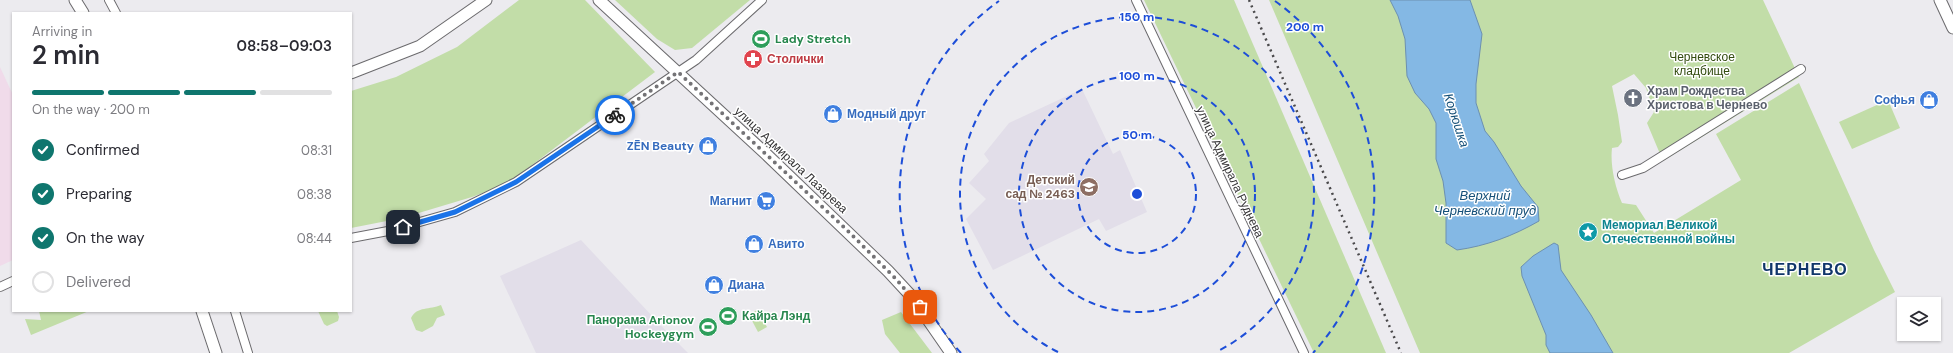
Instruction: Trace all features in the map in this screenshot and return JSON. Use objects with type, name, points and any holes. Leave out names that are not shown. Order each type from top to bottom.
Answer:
[{"type":"street","points":[[75,0],[82,12]]},
{"type":"street","points":[[109,0],[115,12]]},
{"type":"street","points":[[352,73],[420,46],[486,0]]},
{"type":"street","name":"улица Адмирала Лазарева","points":[[599,0],[678,72],[896,279],[920,307],[951,353]]},
{"type":"street","points":[[352,238],[388,231],[455,212],[516,182],[696,60],[762,0]]},
{"type":"street","name":"улица Адмирала Руднева","points":[[1136,0],[1304,353]]},
{"type":"street","points":[[1940,0],[1953,28]]},
{"type":"street","points":[[1622,174],[1643,168],[1801,69]]},
{"type":"street","points":[[0,287],[12,281]]},
{"type":"street","points":[[202,312],[216,353]]},
{"type":"street","points":[[235,312],[248,353]]},
{"type":"shaded area","points":[[0,67],[12,93],[12,260],[0,266]]},
{"type":"shaded area","name":"Детский сад № 2463","points":[[1082,89],[1113,154],[1120,150],[1147,212],[1106,231],[1099,219],[993,270],[966,219],[986,199],[969,183],[989,161],[984,154],[1009,123]]},
{"type":"shaded area","points":[[581,240],[688,353],[536,353],[500,276]]},
{"type":"green space","points":[[519,0],[585,0],[655,72],[507,184],[472,197],[402,218],[352,228],[352,91],[396,77],[457,47]]},
{"type":"green space","points":[[615,0],[750,0],[692,48],[675,50],[657,39]]},
{"type":"green space","points":[[1144,0],[1234,0],[1386,353],[1314,353]]},
{"type":"green space","name":"Черневское кладбище","points":[[1269,0],[1763,0],[1799,77],[1663,161],[1647,123],[1654,112],[1646,88],[1634,74],[1612,86],[1622,142],[1618,147],[1612,148],[1612,169],[1622,203],[1636,205],[1654,233],[1741,180],[1716,134],[1799,83],[1874,250],[1895,292],[1789,353],[1420,353]]},
{"type":"green space","points":[[1888,100],[1900,128],[1852,149],[1839,122]]},
{"type":"green space","points":[[441,305],[445,315],[437,318],[433,326],[422,332],[416,330],[411,318],[414,314],[420,310]]},
{"type":"green space","points":[[757,310],[767,327],[758,332],[749,315]]},
{"type":"green space","points":[[39,312],[87,312],[31,335],[25,319],[41,320]]},
{"type":"green space","points":[[318,312],[337,312],[339,317],[338,321],[327,326],[324,324]]},
{"type":"green space","points":[[901,312],[932,353],[900,353],[885,334],[882,320]]},
{"type":"water","name":"Верхний Черневский пруд","points":[[1390,0],[1470,0],[1482,34],[1476,84],[1476,103],[1485,131],[1494,142],[1521,186],[1538,207],[1539,221],[1509,236],[1478,246],[1457,250],[1446,243],[1446,203],[1443,181],[1436,159],[1436,123],[1429,109],[1415,93],[1407,76],[1405,39],[1398,16]]},
{"type":"water","points":[[1554,243],[1558,245],[1561,270],[1591,315],[1613,353],[1550,353],[1546,345],[1546,335],[1522,276],[1521,267],[1533,256]]},
{"type":"railway","points":[[1249,0],[1401,353]]},
{"type":"way so far","points":[[615,115],[678,72],[847,230],[896,279],[920,307]]},
{"type":"place","name":"Lady Stretch","points":[[761,39]]},
{"type":"place","name":"Столички","points":[[753,59]]},
{"type":"place","name":"Храм Рождества Христова в Чернево","points":[[1633,98]]},
{"type":"place","name":"Софья","points":[[1929,100]]},
{"type":"place","name":"Модный друг","points":[[833,114]]},
{"type":"place","name":"ZĒN Beauty","points":[[708,146]]},
{"type":"place","name":"Детский сад № 2463","points":[[1089,187]]},
{"type":"place","name":"Магнит","points":[[766,201]]},
{"type":"place","name":"Мемориал Великой Отечественной войны","points":[[1588,232]]},
{"type":"place","name":"Авито","points":[[754,244]]},
{"type":"place","name":"Диана","points":[[714,285]]},
{"type":"place","name":"Кайра Лэнд","points":[[728,316]]},
{"type":"place","name":"Панорама Arionov Hockeygym","points":[[708,327]]},
{"type":"district","name":"ЧЕРНЕВО","points":[[1805,269]]},
{"type":"route","points":[[403,227],[455,212],[516,182],[615,115]]},
{"type":"water label","name":"Корюшка","points":[[1457,120]]}]
